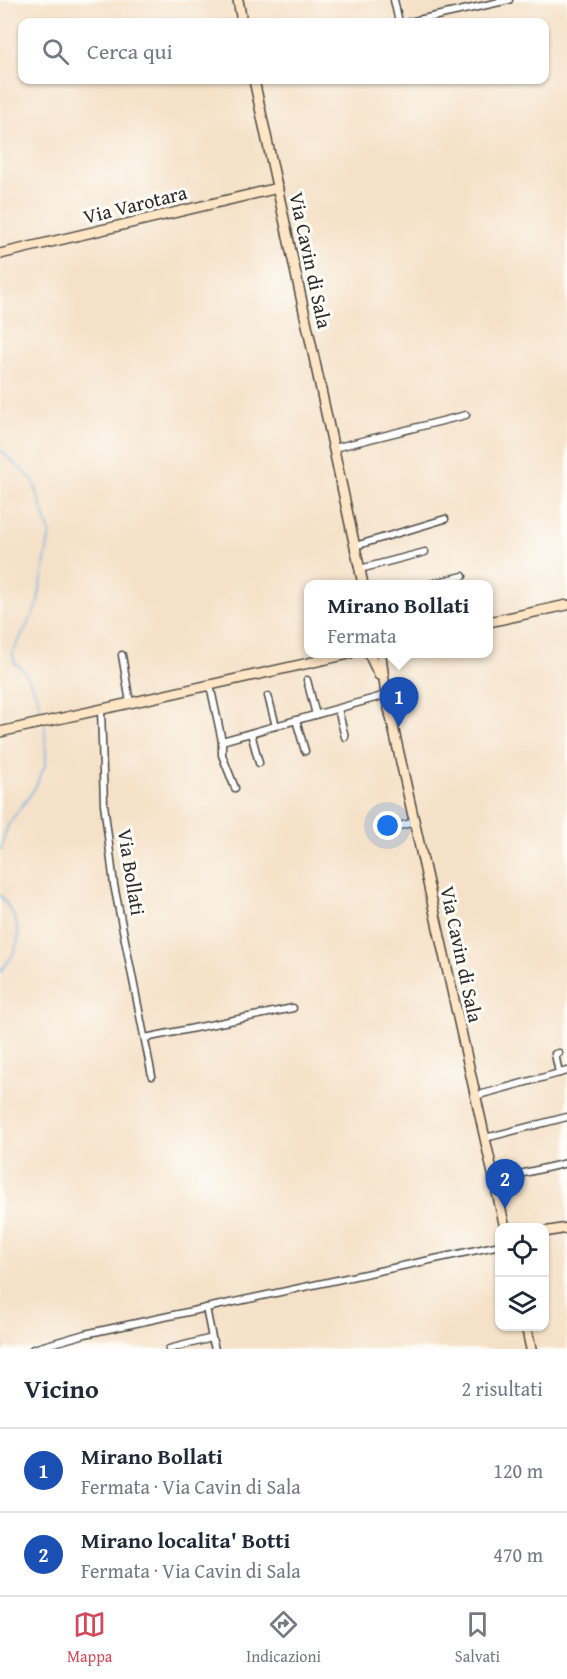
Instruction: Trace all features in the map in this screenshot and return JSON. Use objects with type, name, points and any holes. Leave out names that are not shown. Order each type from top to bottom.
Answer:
[{"type":"main road","points":[[238,0],[241,18]]},
{"type":"main road","name":"Via Cavin di Sala","points":[[255,84],[362,580]]},
{"type":"main road","name":"Via Varotara","points":[[0,254],[278,188]]},
{"type":"main road","points":[[493,621],[567,605]]},
{"type":"main road","points":[[0,732],[331,658]]},
{"type":"main road","name":"Via Cavin di Sala","points":[[374,658],[385,692],[415,822],[504,1223]]},
{"type":"main road","points":[[549,1231],[567,1228]]},
{"type":"main road","points":[[527,1331],[531,1349]]},
{"type":"street","points":[[394,0],[398,18]]},
{"type":"street","points":[[427,18],[509,0]]},
{"type":"street","points":[[334,448],[466,415]]},
{"type":"street","points":[[355,546],[445,519]]},
{"type":"street","points":[[360,569],[425,552]]},
{"type":"street","points":[[448,580],[463,576]]},
{"type":"street","points":[[122,655],[130,703]]},
{"type":"street","points":[[308,680],[316,715]]},
{"type":"street","points":[[210,685],[222,741],[222,755],[235,788]]},
{"type":"street","points":[[222,741],[338,709],[385,692]]},
{"type":"street","points":[[268,696],[276,726]]},
{"type":"street","points":[[338,709],[345,737]]},
{"type":"street","name":"Via Bollati","points":[[101,710],[107,827],[114,885],[152,1076]]},
{"type":"street","points":[[296,720],[305,751]]},
{"type":"street","points":[[251,733],[259,763]]},
{"type":"street","points":[[395,827],[415,822]]},
{"type":"street","points":[[145,1038],[293,1008]]},
{"type":"street","points":[[559,1053],[555,1054],[559,1073]]},
{"type":"street","points":[[475,1096],[567,1071]]},
{"type":"street","points":[[484,1138],[567,1117]]},
{"type":"street","points":[[494,1180],[567,1163]]},
{"type":"street","points":[[33,1349],[85,1334],[495,1246]]},
{"type":"street","points":[[206,1308],[215,1349]]},
{"type":"street","points":[[169,1349],[212,1338]]},
{"type":"waterway","points":[[0,450],[33,480],[50,533],[37,606],[13,652],[14,662],[24,671],[36,693],[44,717]]},
{"type":"waterway","points":[[0,850],[8,825],[35,788],[46,763],[45,725]]},
{"type":"waterway","points":[[0,895],[13,916],[18,934],[14,952],[0,972]]},
{"type":"waterway","points":[[0,1341],[4,1349]]},
{"type":"place","name":"Mirano Bollati","points":[[399,727]]},
{"type":"place","name":"Mirano localita' Botti","points":[[505,1209]]}]
